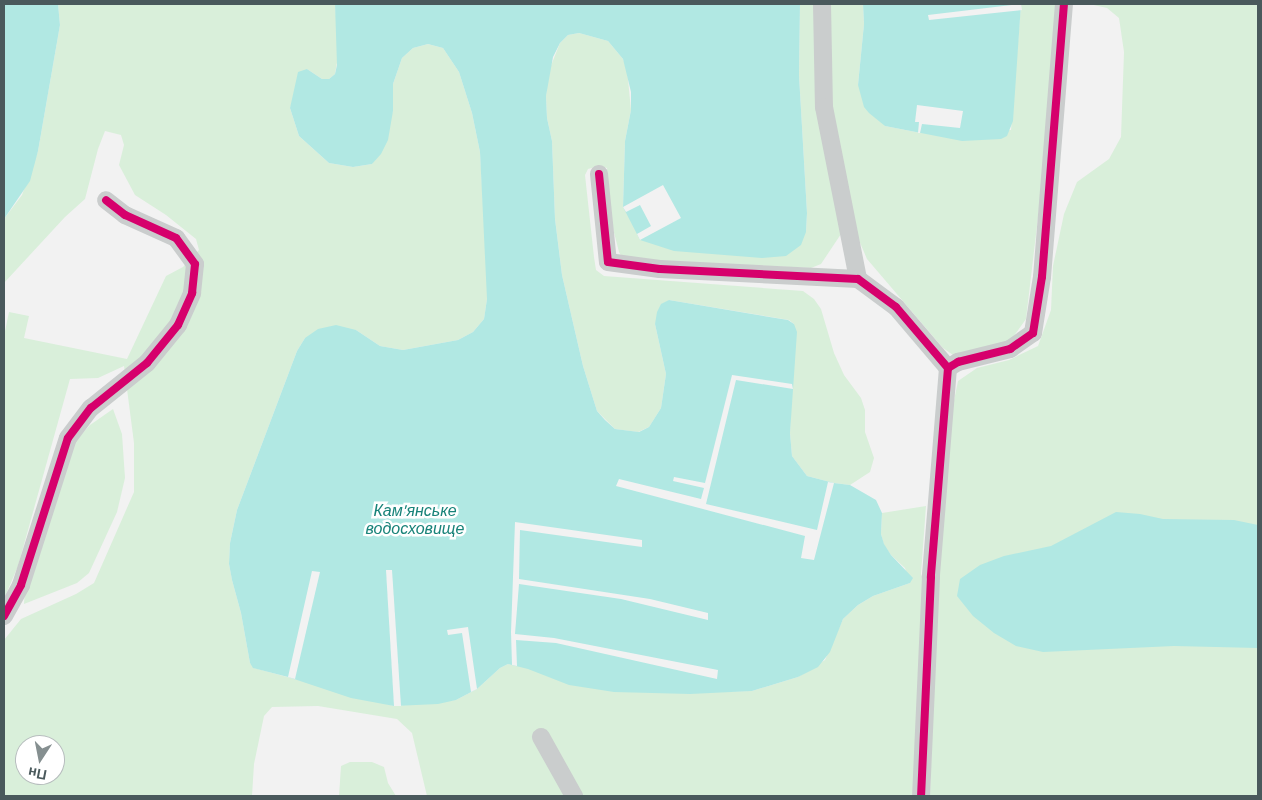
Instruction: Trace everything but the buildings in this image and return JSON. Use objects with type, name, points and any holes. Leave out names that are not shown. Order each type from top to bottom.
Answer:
[{"type":"street","points":[[822,4],[824,107],[858,279]]},
{"type":"street","points":[[948,368],[958,362],[1010,349],[1034,333],[1042,277],[1064,4]]},
{"type":"street","points":[[599,174],[608,262],[660,269],[858,279],[896,307],[948,368],[931,577],[920,796]]},
{"type":"street","points":[[4,616],[21,584],[68,438],[90,408],[147,363],[178,325],[192,293],[195,264],[176,238],[125,216],[106,200]]},
{"type":"street","points":[[540,736],[574,796]]},
{"type":"green space","points":[[58,4],[335,4],[339,51],[335,74],[329,79],[322,79],[307,69],[290,108],[299,136],[329,163],[353,167],[372,164],[393,111],[393,84],[402,58],[413,48],[428,44],[443,48],[459,72],[472,113],[480,152],[487,271],[487,299],[484,319],[473,332],[458,340],[403,350],[380,346],[356,330],[305,338],[297,351],[237,510],[230,543],[229,564],[241,613],[250,663],[254,668],[394,706],[456,700],[477,689],[500,668],[508,664],[664,693],[752,691],[798,677],[825,660],[843,619],[858,605],[873,596],[910,583],[905,568],[891,555],[884,545],[881,534],[882,513],[926,506],[921,574],[923,579],[914,796],[427,796],[412,733],[397,719],[318,706],[272,707],[264,716],[254,764],[252,796],[4,796],[4,640],[21,619],[76,594],[94,583],[134,492],[134,443],[124,366],[98,378],[70,379],[18,566],[4,599],[4,336],[9,312],[29,316],[24,338],[127,359],[166,276],[183,267],[199,250],[196,239],[166,215],[135,195],[119,165],[124,145],[121,135],[105,131],[98,149],[85,199],[65,217],[4,283],[4,219],[22,195],[38,151],[60,25]]},
{"type":"green space","points":[[800,4],[863,4],[864,24],[858,85],[885,126],[921,133],[1011,130],[1021,4],[1056,4],[1044,167],[1026,319],[1011,340],[995,348],[953,355],[943,348],[867,259],[858,238],[841,234],[821,264],[811,268],[623,259],[619,252],[610,217],[607,168],[599,166],[588,169],[585,175],[596,270],[604,276],[803,291],[814,299],[821,309],[834,353],[844,375],[861,398],[865,410],[865,432],[874,458],[870,472],[850,485],[807,476],[792,456],[790,433],[794,324],[789,320],[669,300],[655,324],[666,374],[661,408],[649,427],[638,432],[615,429],[597,411],[583,366],[562,275],[555,219],[552,141],[547,118],[548,73],[560,43],[568,35],[579,33],[608,41],[623,59],[627,69],[631,110],[625,141],[623,207],[632,222],[806,232],[807,213],[799,75]]},
{"type":"green space","points":[[1089,4],[1258,4],[1258,796],[930,796],[938,563],[952,410],[958,381],[977,368],[1009,360],[1038,346],[1051,310],[1053,266],[1064,214],[1077,182],[1109,159],[1121,137],[1124,52],[1119,18],[1107,8]]},
{"type":"green space","points":[[113,409],[122,434],[125,478],[117,512],[89,573],[77,583],[24,604],[25,589],[69,448],[90,425]]},
{"type":"green space","points":[[350,762],[372,762],[384,767],[388,783],[396,796],[339,796],[341,766]]},
{"type":"water","points":[[4,4],[58,4],[60,25],[38,151],[30,181],[4,219]]},
{"type":"water","name":"Кам'янське водосховище","points":[[335,4],[800,4],[799,75],[807,213],[806,232],[801,245],[786,256],[762,258],[674,251],[640,240],[623,207],[625,141],[631,110],[631,92],[623,59],[608,41],[579,33],[568,35],[560,43],[553,57],[546,96],[547,118],[552,141],[555,219],[562,275],[583,366],[597,411],[605,420],[615,429],[639,432],[649,427],[661,408],[666,374],[655,324],[657,312],[661,304],[669,300],[788,320],[794,324],[797,332],[790,433],[792,456],[807,476],[850,485],[876,500],[882,513],[881,534],[884,544],[891,555],[913,578],[910,583],[873,596],[858,605],[843,619],[830,652],[818,667],[798,677],[752,691],[690,694],[614,692],[569,685],[528,669],[508,664],[500,668],[477,689],[456,700],[438,704],[394,706],[351,698],[288,677],[253,668],[250,663],[241,613],[229,564],[230,543],[237,510],[297,351],[305,338],[318,329],[336,325],[356,330],[380,346],[403,350],[458,340],[473,332],[484,319],[487,299],[480,152],[472,113],[459,72],[443,48],[428,44],[413,48],[402,58],[393,84],[393,111],[388,140],[381,154],[372,164],[353,167],[329,163],[299,136],[290,108],[298,72],[307,69],[322,79],[329,79],[335,74],[337,65]]},
{"type":"water","points":[[863,4],[1021,4],[1013,121],[1007,136],[1001,139],[962,141],[885,126],[869,113],[864,107],[858,85],[864,24]]},
{"type":"water","points":[[1116,512],[1140,514],[1163,519],[1234,520],[1258,525],[1258,648],[1174,646],[1043,652],[1016,646],[994,633],[973,616],[957,596],[960,579],[980,565],[1004,556],[1051,546]]},
{"type":"pier","points":[[1021,4],[1022,10],[929,20],[928,15]]},
{"type":"pier","points":[[917,105],[963,111],[960,128],[922,124],[920,133],[918,133],[919,122],[915,122]]},
{"type":"pier","points":[[663,185],[681,218],[640,240],[637,234],[651,226],[640,205],[626,212],[623,207]]},
{"type":"pier","points":[[732,375],[792,384],[793,389],[736,380],[706,504],[817,530],[828,482],[834,483],[814,560],[801,558],[805,536],[616,486],[619,479],[701,499],[704,488],[673,481],[674,477],[705,483]]},
{"type":"pier","points":[[515,522],[642,540],[642,547],[520,530],[519,579],[650,599],[708,613],[708,620],[621,599],[519,584],[515,634],[554,638],[718,670],[717,679],[556,643],[516,640],[517,666],[512,665],[511,632]]},
{"type":"pier","points":[[386,570],[392,570],[401,706],[394,706]]},
{"type":"pier","points":[[312,571],[320,572],[295,679],[288,677]]},
{"type":"pier","points":[[468,627],[477,689],[471,692],[462,633],[448,635],[447,630]]},
{"type":"cycle path","points":[[948,368],[958,362],[1010,349],[1033,333],[1042,277],[1064,4]]},
{"type":"cycle path","points":[[599,174],[608,262],[660,269],[858,279],[896,307],[948,368],[931,577],[921,796]]},
{"type":"cycle path","points":[[4,616],[21,585],[68,438],[91,408],[147,363],[178,325],[192,293],[195,264],[176,238],[125,215],[106,200]]}]
